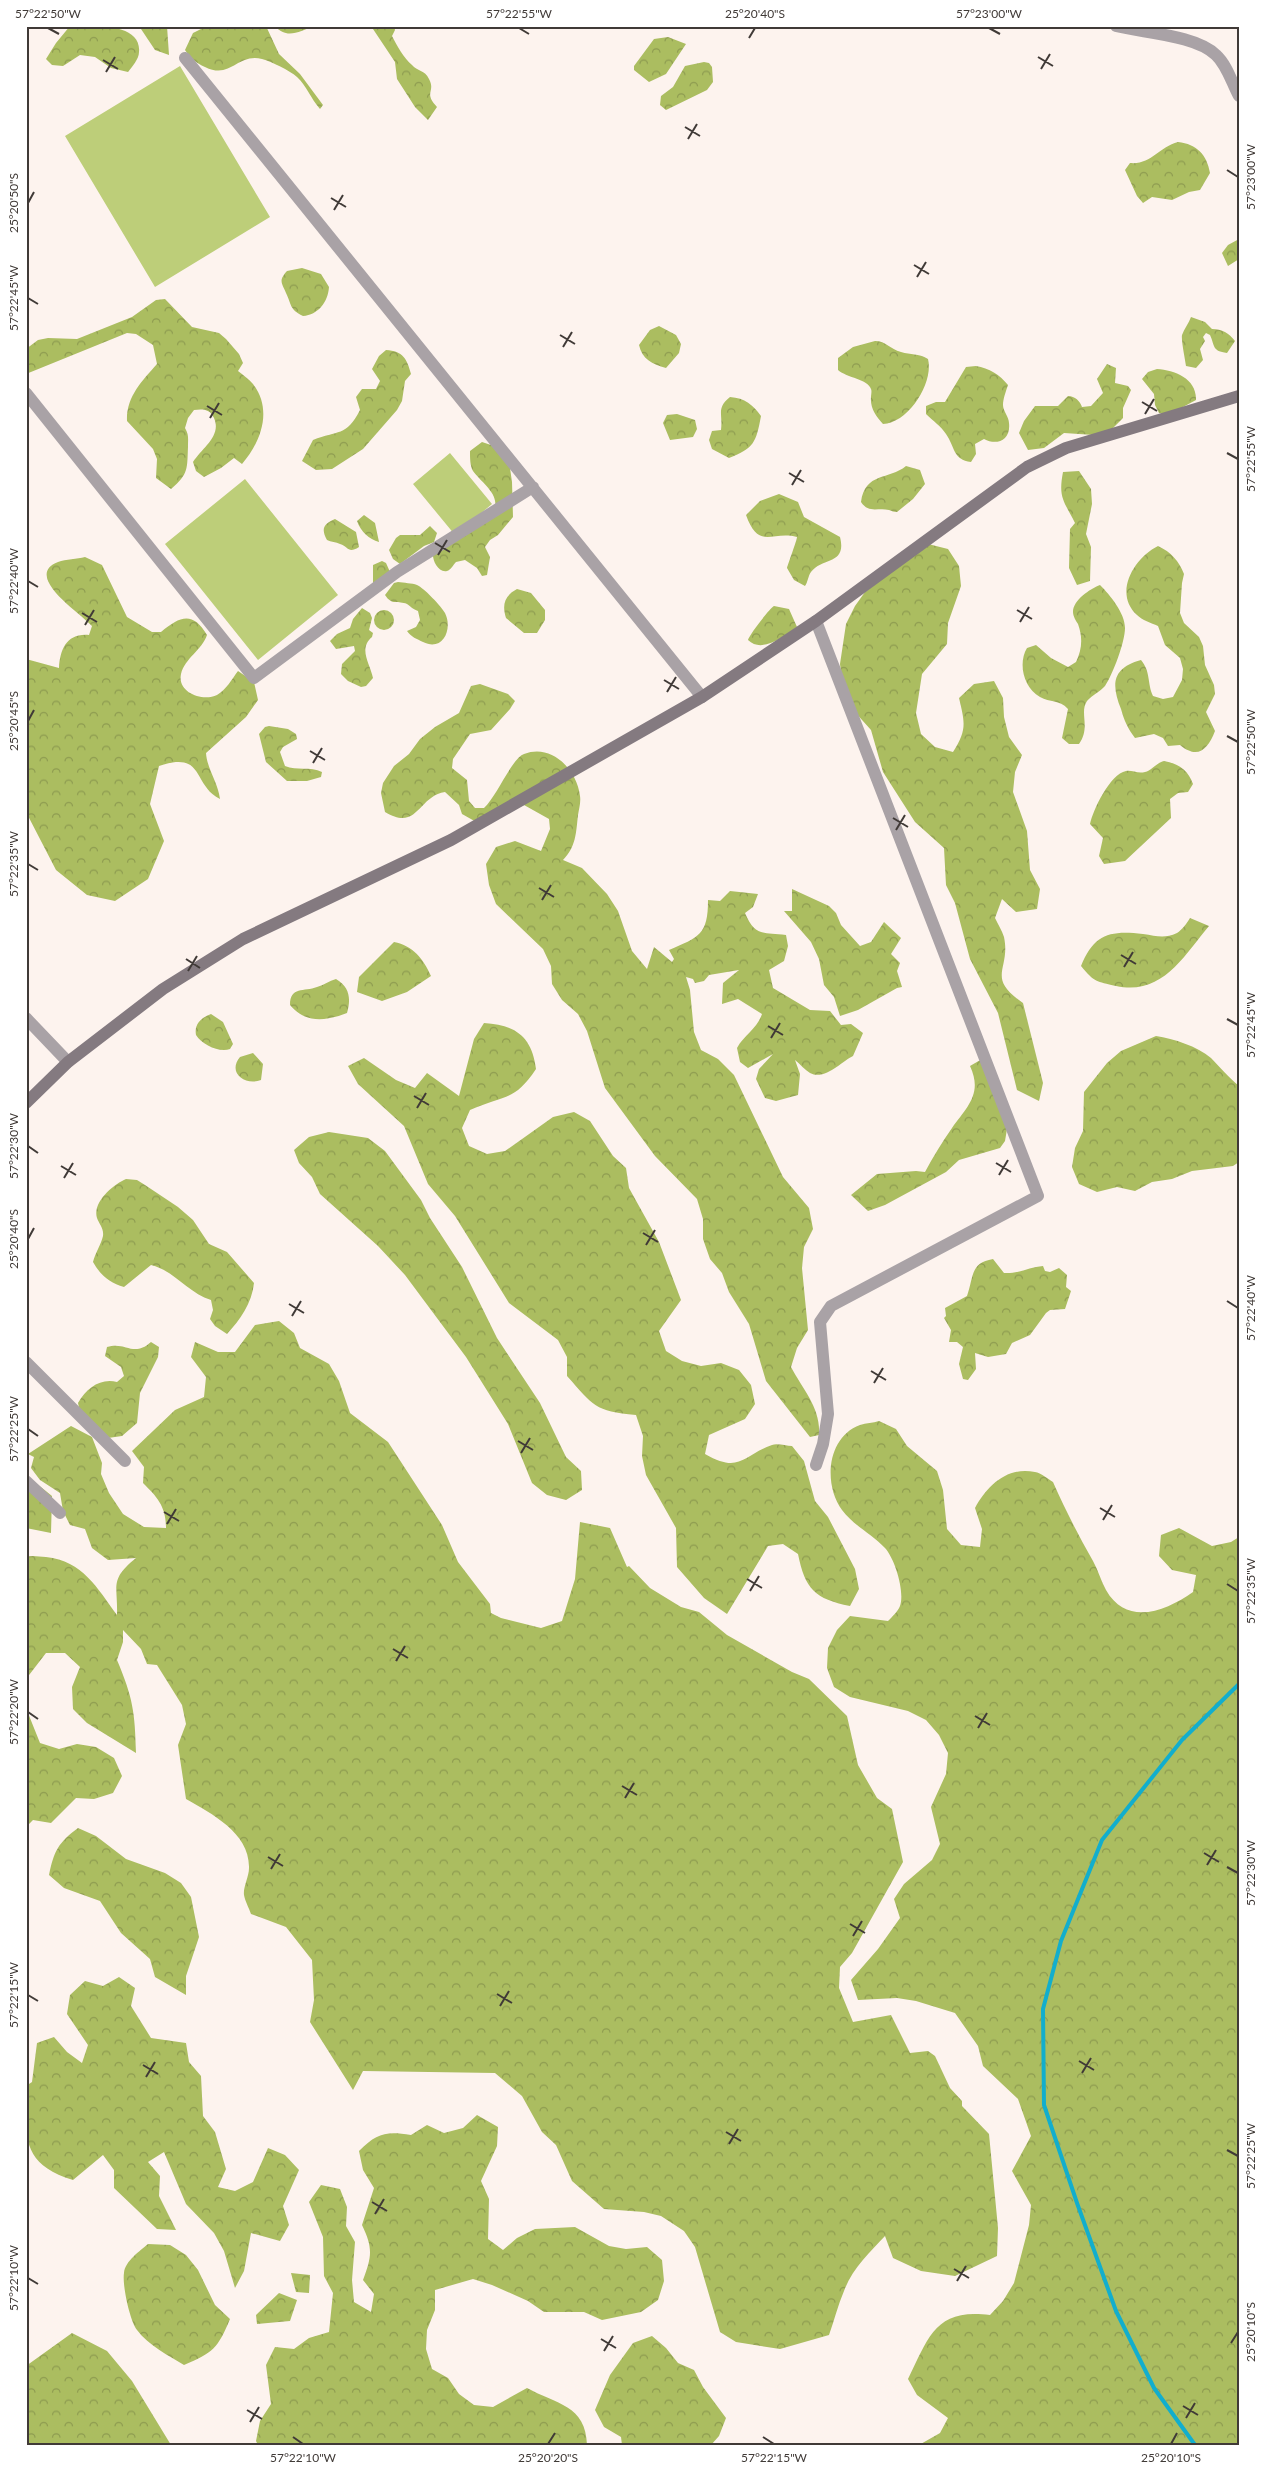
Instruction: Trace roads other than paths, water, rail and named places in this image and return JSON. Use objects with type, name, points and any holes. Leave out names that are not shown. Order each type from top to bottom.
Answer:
[{"type":"street","points":[[1116,26],[1194,42],[1208,48],[1218,56],[1239,96]]},
{"type":"street","points":[[185,58],[702,697]]},
{"type":"street","points":[[26,393],[254,678],[397,572],[533,487]]},
{"type":"street","points":[[26,1103],[68,1062],[162,989],[243,939],[450,840],[702,697],[816,621],[1027,467],[1066,448],[1239,396]]},
{"type":"street","points":[[816,621],[1038,1196],[831,1306],[820,1322],[828,1414],[823,1444],[816,1465]]},
{"type":"street","points":[[26,1018],[68,1062]]},
{"type":"street","points":[[26,1362],[125,1461]]},
{"type":"street","points":[[26,1481],[60,1513]]},
{"type":"waterway","points":[[1195,2445],[1154,2388],[1116,2311],[1077,2203],[1044,2105],[1043,2009],[1061,1941],[1102,1840],[1182,1740],[1239,1684]]}]
